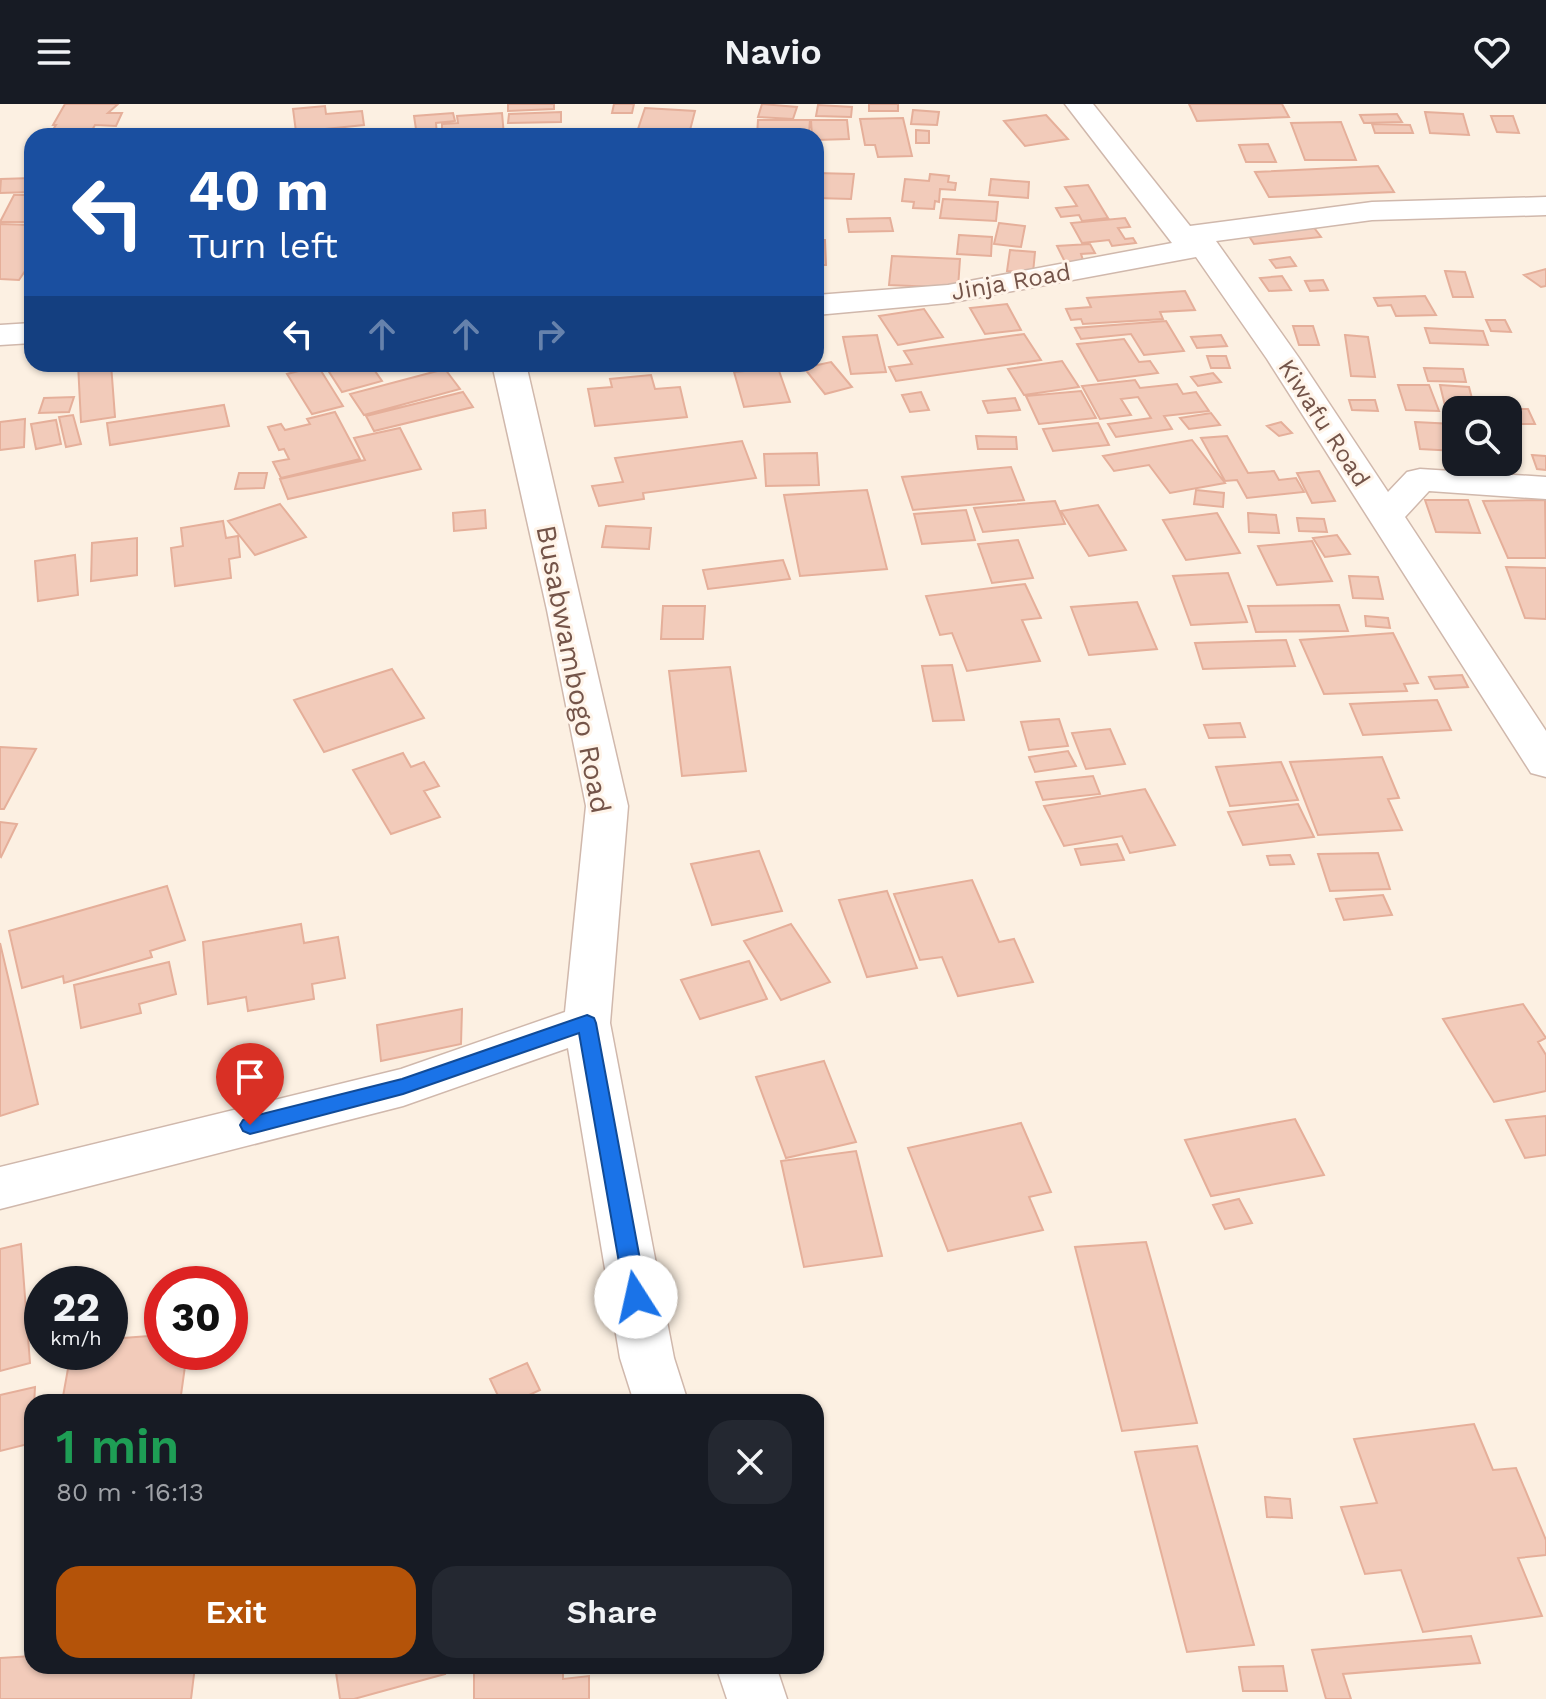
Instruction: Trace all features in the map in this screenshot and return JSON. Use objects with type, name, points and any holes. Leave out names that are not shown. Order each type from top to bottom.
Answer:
[{"type":"street","name":"Kiwafu Road","points":[[1079,104],[1193,241],[1283,358],[1384,518],[1546,763]]},
{"type":"street","name":"Jinja Road","points":[[824,304],[948,294],[1193,241],[1372,211],[1546,206]]},
{"type":"street","points":[[0,335],[24,334]]},
{"type":"street","name":"Busabwambogo Road","points":[[511,372],[607,806],[587,1023],[647,1358],[658,1394]]},
{"type":"street","points":[[1384,518],[1420,480],[1546,488]]},
{"type":"street","points":[[0,1188],[403,1087],[587,1023]]},
{"type":"street","points":[[749,1674],[757,1699]]},
{"type":"building","points":[[65,104],[118,104],[108,113],[122,113],[116,126],[54,128],[56,125],[53,125]]},
{"type":"building","points":[[508,104],[554,104],[554,109],[508,111]]},
{"type":"building","points":[[614,104],[634,104],[632,113],[612,113]]},
{"type":"building","points":[[762,104],[797,107],[793,119],[758,117]]},
{"type":"building","points":[[869,104],[898,104],[898,111],[869,111]]},
{"type":"building","points":[[1189,104],[1282,104],[1289,117],[1197,121]]},
{"type":"building","points":[[818,105],[852,107],[851,117],[816,116]]},
{"type":"building","points":[[325,106],[326,114],[362,111],[364,125],[295,128],[293,109]]},
{"type":"building","points":[[645,108],[695,111],[691,128],[638,128]]},
{"type":"building","points":[[913,110],[939,112],[937,125],[911,124]]},
{"type":"building","points":[[561,112],[561,122],[508,123],[509,114]]},
{"type":"building","points":[[1425,112],[1463,114],[1469,135],[1430,133]]},
{"type":"building","points":[[453,113],[455,121],[436,123],[436,128],[416,128],[414,116]]},
{"type":"building","points":[[502,113],[503,128],[442,128],[442,124],[458,123],[457,116]]},
{"type":"building","points":[[1397,114],[1402,122],[1364,123],[1360,115]]},
{"type":"building","points":[[1046,115],[1068,139],[1025,146],[1004,121]]},
{"type":"building","points":[[1491,116],[1513,116],[1519,133],[1497,132]]},
{"type":"building","points":[[903,118],[912,156],[878,157],[875,145],[865,145],[860,119]]},
{"type":"building","points":[[758,120],[810,120],[809,128],[758,128]]},
{"type":"building","points":[[811,120],[847,120],[849,139],[824,140],[824,128],[812,128]]},
{"type":"building","points":[[1341,122],[1356,160],[1305,160],[1291,123]]},
{"type":"building","points":[[1372,124],[1410,125],[1413,133],[1375,133]]},
{"type":"building","points":[[916,130],[929,131],[929,143],[916,143]]},
{"type":"building","points":[[1268,144],[1276,162],[1246,162],[1239,145]]},
{"type":"building","points":[[1378,166],[1394,192],[1269,197],[1255,172]]},
{"type":"building","points":[[824,173],[854,174],[851,199],[824,198]]},
{"type":"building","points":[[930,174],[949,176],[948,182],[956,183],[955,190],[940,189],[939,202],[935,201],[934,209],[913,208],[914,202],[902,201],[905,179],[929,181]]},
{"type":"building","points":[[24,178],[24,192],[0,193],[1,179]]},
{"type":"building","points":[[991,179],[1029,182],[1028,198],[989,195]]},
{"type":"building","points":[[1088,185],[1108,218],[1082,221],[1079,215],[1061,217],[1056,208],[1077,206],[1065,187]]},
{"type":"building","points":[[14,195],[24,195],[24,222],[0,222]]},
{"type":"building","points":[[943,199],[998,202],[996,221],[940,218]]},
{"type":"building","points":[[1303,213],[1321,237],[1254,244],[1245,230]]},
{"type":"building","points":[[890,218],[893,231],[849,232],[847,219]]},
{"type":"building","points":[[1125,218],[1130,227],[1118,228],[1125,239],[1133,238],[1136,243],[1112,246],[1109,240],[1082,243],[1071,223]]},
{"type":"building","points":[[999,223],[1025,226],[1021,247],[994,244]]},
{"type":"building","points":[[0,224],[24,225],[24,272],[19,280],[0,279]]},
{"type":"building","points":[[959,235],[992,237],[991,256],[957,254]]},
{"type":"building","points":[[1090,244],[1095,253],[1081,254],[1084,263],[1066,264],[1057,246]]},
{"type":"building","points":[[1010,250],[1035,252],[1033,273],[1007,271]]},
{"type":"building","points":[[892,256],[960,259],[958,288],[889,285]]},
{"type":"building","points":[[1290,257],[1296,266],[1276,268],[1270,260]]},
{"type":"building","points":[[1546,269],[1546,286],[1541,287],[1524,275]]},
{"type":"building","points":[[1445,271],[1465,272],[1473,297],[1453,297]]},
{"type":"building","points":[[1282,276],[1291,290],[1269,291],[1260,278]]},
{"type":"building","points":[[1323,280],[1328,290],[1310,291],[1305,281]]},
{"type":"building","points":[[1185,291],[1195,310],[1160,312],[1163,319],[1083,324],[1081,319],[1071,320],[1066,309],[1091,307],[1087,298]]},
{"type":"building","points":[[1425,296],[1436,315],[1396,316],[1391,305],[1378,306],[1374,298]]},
{"type":"building","points":[[1007,304],[1021,330],[985,334],[970,308]]},
{"type":"building","points":[[924,309],[943,337],[898,345],[879,316]]},
{"type":"building","points":[[1486,320],[1505,320],[1511,332],[1491,331]]},
{"type":"building","points":[[1166,321],[1184,351],[1144,355],[1131,334],[1081,339],[1075,328]]},
{"type":"building","points":[[1293,326],[1313,326],[1319,345],[1299,345]]},
{"type":"building","points":[[1425,328],[1483,331],[1488,345],[1430,343]]},
{"type":"building","points":[[1024,334],[1041,360],[896,381],[889,367],[912,364],[904,351]]},
{"type":"building","points":[[877,335],[886,372],[851,374],[843,337]]},
{"type":"building","points":[[1221,335],[1227,346],[1197,348],[1191,337]]},
{"type":"building","points":[[1345,335],[1368,337],[1375,377],[1351,376]]},
{"type":"building","points":[[1124,339],[1139,362],[1150,361],[1158,373],[1098,381],[1077,344]]},
{"type":"building","points":[[1207,356],[1226,356],[1230,368],[1211,368]]},
{"type":"building","points":[[1062,361],[1079,387],[1024,395],[1008,369]]},
{"type":"building","points":[[831,362],[852,387],[825,394],[807,372],[824,372],[824,364]]},
{"type":"building","points":[[1424,368],[1463,369],[1466,382],[1428,381]]},
{"type":"building","points":[[78,372],[112,372],[115,417],[81,422]]},
{"type":"building","points":[[322,372],[343,406],[312,414],[287,374]]},
{"type":"building","points":[[329,372],[376,372],[382,381],[342,392]]},
{"type":"building","points":[[434,372],[447,372],[460,389],[364,415],[350,394]]},
{"type":"building","points":[[734,372],[779,372],[790,402],[744,407]]},
{"type":"building","points":[[1213,373],[1221,382],[1198,386],[1191,377]]},
{"type":"building","points":[[651,375],[655,389],[680,387],[687,417],[595,426],[588,389],[612,387],[610,379]]},
{"type":"building","points":[[1135,380],[1140,388],[1177,384],[1183,394],[1196,392],[1209,411],[1164,416],[1172,429],[1116,437],[1108,424],[1151,418],[1138,397],[1121,399],[1131,415],[1100,419],[1082,386]]},
{"type":"building","points":[[1398,385],[1429,385],[1439,411],[1406,410]]},
{"type":"building","points":[[1440,385],[1469,387],[1471,396],[1443,396]]},
{"type":"building","points":[[1081,391],[1096,418],[1039,424],[1026,396]]},
{"type":"building","points":[[463,392],[473,407],[374,431],[366,416]]},
{"type":"building","points":[[921,392],[929,410],[910,412],[902,395]]},
{"type":"building","points":[[74,397],[69,412],[39,413],[44,398]]},
{"type":"building","points":[[1015,398],[1020,410],[988,413],[983,401]]},
{"type":"building","points":[[1349,400],[1375,400],[1378,411],[1352,410]]},
{"type":"building","points":[[224,405],[229,426],[110,445],[107,423]]},
{"type":"building","points":[[1522,409],[1528,409],[1535,424],[1522,424]]},
{"type":"building","points":[[335,412],[360,459],[281,478],[273,462],[289,459],[284,449],[279,450],[268,427],[281,424],[285,430],[310,424],[307,419]]},
{"type":"building","points":[[1211,413],[1220,425],[1189,429],[1180,418]]},
{"type":"building","points":[[73,415],[81,444],[66,447],[59,417]]},
{"type":"building","points":[[25,419],[24,447],[0,450],[0,422]]},
{"type":"building","points":[[56,420],[61,444],[36,449],[31,424]]},
{"type":"building","points":[[1281,422],[1292,433],[1279,436],[1267,426]]},
{"type":"building","points":[[1415,422],[1442,423],[1442,450],[1420,449]]},
{"type":"building","points":[[1098,423],[1109,445],[1053,451],[1043,429]]},
{"type":"building","points":[[400,428],[421,469],[288,499],[280,479],[365,460],[354,438]]},
{"type":"building","points":[[976,436],[1016,437],[1017,449],[978,449]]},
{"type":"building","points":[[1227,436],[1248,473],[1274,471],[1279,480],[1296,478],[1304,492],[1247,498],[1237,480],[1225,481],[1201,438]]},
{"type":"building","points":[[1192,440],[1225,483],[1170,493],[1149,465],[1114,471],[1103,456]]},
{"type":"building","points":[[742,441],[756,478],[643,493],[644,499],[599,506],[592,486],[623,482],[615,458]]},
{"type":"building","points":[[817,453],[819,485],[766,486],[764,454]]},
{"type":"building","points":[[1532,455],[1546,456],[1546,470],[1537,469]]},
{"type":"building","points":[[1011,467],[1024,500],[913,510],[902,477]]},
{"type":"building","points":[[1319,471],[1335,501],[1312,503],[1297,473]]},
{"type":"building","points":[[239,473],[267,473],[264,488],[235,489]]},
{"type":"building","points":[[867,490],[887,569],[800,576],[784,495]]},
{"type":"building","points":[[1196,490],[1224,493],[1223,507],[1194,504]]},
{"type":"building","points":[[1425,500],[1468,500],[1480,533],[1436,532]]},
{"type":"building","points":[[1545,500],[1546,558],[1508,558],[1483,501]]},
{"type":"building","points":[[1055,501],[1065,524],[983,532],[974,508]]},
{"type":"building","points":[[280,504],[306,537],[255,555],[228,521]]},
{"type":"building","points":[[1098,505],[1126,550],[1089,556],[1061,511]]},
{"type":"building","points":[[485,510],[486,528],[454,531],[453,513]]},
{"type":"building","points":[[966,510],[975,540],[922,544],[914,514]]},
{"type":"building","points":[[1217,513],[1240,553],[1186,560],[1163,520]]},
{"type":"building","points":[[1248,513],[1276,515],[1279,533],[1249,532]]},
{"type":"building","points":[[1297,518],[1324,519],[1327,532],[1299,531]]},
{"type":"building","points":[[223,521],[226,538],[238,536],[240,557],[229,559],[231,578],[175,586],[171,548],[183,546],[181,528]]},
{"type":"building","points":[[606,526],[651,528],[649,549],[602,547]]},
{"type":"building","points":[[1337,535],[1350,554],[1325,557],[1313,538]]},
{"type":"building","points":[[137,538],[137,575],[91,581],[92,543]]},
{"type":"building","points":[[1018,540],[1033,578],[992,583],[978,544]]},
{"type":"building","points":[[1312,541],[1332,581],[1277,585],[1258,546]]},
{"type":"building","points":[[75,555],[78,595],[38,601],[35,561]]},
{"type":"building","points":[[783,560],[790,579],[708,589],[703,570]]},
{"type":"building","points":[[1506,567],[1546,568],[1546,619],[1525,618]]},
{"type":"building","points":[[1228,573],[1247,622],[1191,625],[1173,576]]},
{"type":"building","points":[[1349,576],[1378,577],[1383,599],[1353,598]]},
{"type":"building","points":[[1025,584],[1041,618],[1022,620],[1040,661],[967,671],[952,633],[940,635],[926,596]]},
{"type":"building","points":[[1137,602],[1157,649],[1089,655],[1071,607]]},
{"type":"building","points":[[1339,605],[1348,631],[1256,632],[1248,606]]},
{"type":"building","points":[[663,606],[705,606],[703,639],[661,639]]},
{"type":"building","points":[[1365,616],[1388,618],[1390,628],[1366,626]]},
{"type":"building","points":[[1393,633],[1418,683],[1404,684],[1407,691],[1324,694],[1300,640]]},
{"type":"building","points":[[1286,640],[1295,666],[1203,669],[1195,643]]},
{"type":"building","points":[[952,665],[964,720],[933,721],[922,666]]},
{"type":"building","points":[[730,667],[746,771],[682,776],[669,671]]},
{"type":"building","points":[[392,669],[424,718],[324,752],[294,700]]},
{"type":"building","points":[[1462,675],[1468,687],[1435,689],[1429,677]]},
{"type":"building","points":[[1437,700],[1451,730],[1363,735],[1350,704]]},
{"type":"building","points":[[1059,719],[1068,746],[1029,750],[1021,722]]},
{"type":"building","points":[[1240,723],[1245,737],[1209,738],[1204,725]]},
{"type":"building","points":[[1110,729],[1125,764],[1086,769],[1072,733]]},
{"type":"building","points":[[0,747],[36,749],[4,809],[0,809]]},
{"type":"building","points":[[1068,751],[1076,766],[1035,772],[1029,757]]},
{"type":"building","points":[[403,753],[411,767],[424,762],[439,786],[424,791],[440,817],[391,834],[353,770]]},
{"type":"building","points":[[1382,757],[1399,798],[1388,799],[1402,830],[1318,835],[1290,762]]},
{"type":"building","points":[[1281,762],[1298,800],[1230,806],[1216,767]]},
{"type":"building","points":[[1093,776],[1100,794],[1043,800],[1036,782]]},
{"type":"building","points":[[1145,789],[1175,845],[1130,853],[1122,836],[1064,846],[1044,806]]},
{"type":"building","points":[[1298,804],[1314,837],[1243,845],[1228,812]]},
{"type":"building","points":[[0,822],[17,824],[1,857],[0,856]]},
{"type":"building","points":[[1117,844],[1124,860],[1081,865],[1075,849]]},
{"type":"building","points":[[759,851],[782,911],[712,925],[691,864]]},
{"type":"building","points":[[1378,853],[1390,889],[1330,891],[1318,854]]},
{"type":"building","points":[[1290,855],[1294,864],[1270,865],[1267,856]]},
{"type":"building","points":[[972,880],[999,942],[1014,939],[1033,982],[958,996],[942,957],[920,960],[894,894]]},
{"type":"building","points":[[167,886],[185,940],[150,951],[152,957],[64,983],[63,976],[22,988],[9,931]]},
{"type":"building","points":[[887,891],[917,968],[867,977],[839,900]]},
{"type":"building","points":[[1383,895],[1392,915],[1344,920],[1336,899]]},
{"type":"building","points":[[301,924],[304,943],[338,937],[345,978],[312,984],[314,999],[248,1011],[246,997],[208,1004],[203,942]]},
{"type":"building","points":[[791,924],[830,982],[781,1000],[744,941]]},
{"type":"building","points":[[0,943],[38,1104],[0,1116]]},
{"type":"building","points":[[749,961],[767,999],[700,1019],[681,980]]},
{"type":"building","points":[[169,962],[176,994],[139,1004],[141,1013],[81,1028],[74,985]]},
{"type":"building","points":[[1523,1004],[1546,1038],[1538,1042],[1546,1055],[1546,1091],[1494,1102],[1443,1019]]},
{"type":"building","points":[[462,1009],[461,1044],[381,1061],[377,1025]]},
{"type":"building","points":[[824,1061],[856,1142],[786,1158],[756,1077]]},
{"type":"building","points":[[1546,1116],[1546,1155],[1525,1158],[1506,1120]]},
{"type":"building","points":[[1295,1119],[1324,1175],[1211,1196],[1185,1140]]},
{"type":"building","points":[[1021,1123],[1051,1192],[1029,1197],[1043,1230],[948,1251],[908,1148]]},
{"type":"building","points":[[856,1151],[882,1256],[804,1267],[781,1161]]},
{"type":"building","points":[[1239,1199],[1252,1223],[1225,1229],[1213,1205]]},
{"type":"building","points":[[1146,1242],[1197,1423],[1122,1431],[1075,1247]]},
{"type":"building","points":[[21,1244],[24,1365],[0,1371],[0,1249]]},
{"type":"building","points":[[144,1336],[144,1370],[184,1370],[181,1394],[63,1394],[68,1370],[128,1370],[128,1338]]},
{"type":"building","points":[[527,1363],[540,1390],[531,1394],[497,1394],[490,1379]]},
{"type":"building","points":[[35,1387],[35,1394],[24,1394],[24,1445],[0,1451],[0,1395]]},
{"type":"building","points":[[1474,1424],[1493,1470],[1516,1468],[1546,1540],[1546,1555],[1518,1558],[1542,1616],[1423,1632],[1401,1570],[1365,1574],[1341,1507],[1377,1503],[1354,1439]]},
{"type":"building","points":[[1197,1446],[1254,1645],[1187,1652],[1135,1452]]},
{"type":"building","points":[[1265,1497],[1290,1499],[1292,1518],[1267,1517]]},
{"type":"building","points":[[1471,1636],[1480,1663],[1343,1674],[1351,1699],[1326,1699],[1312,1650]]},
{"type":"building","points":[[24,1656],[24,1674],[194,1674],[191,1699],[0,1699],[0,1658]]},
{"type":"building","points":[[1283,1666],[1287,1691],[1243,1691],[1239,1667]]},
{"type":"building","points":[[336,1674],[445,1674],[354,1699],[340,1699]]},
{"type":"building","points":[[474,1674],[563,1674],[563,1679],[589,1676],[589,1699],[474,1699]]},
{"type":"route","points":[[250,1125],[403,1087],[587,1023],[636,1297]]}]
